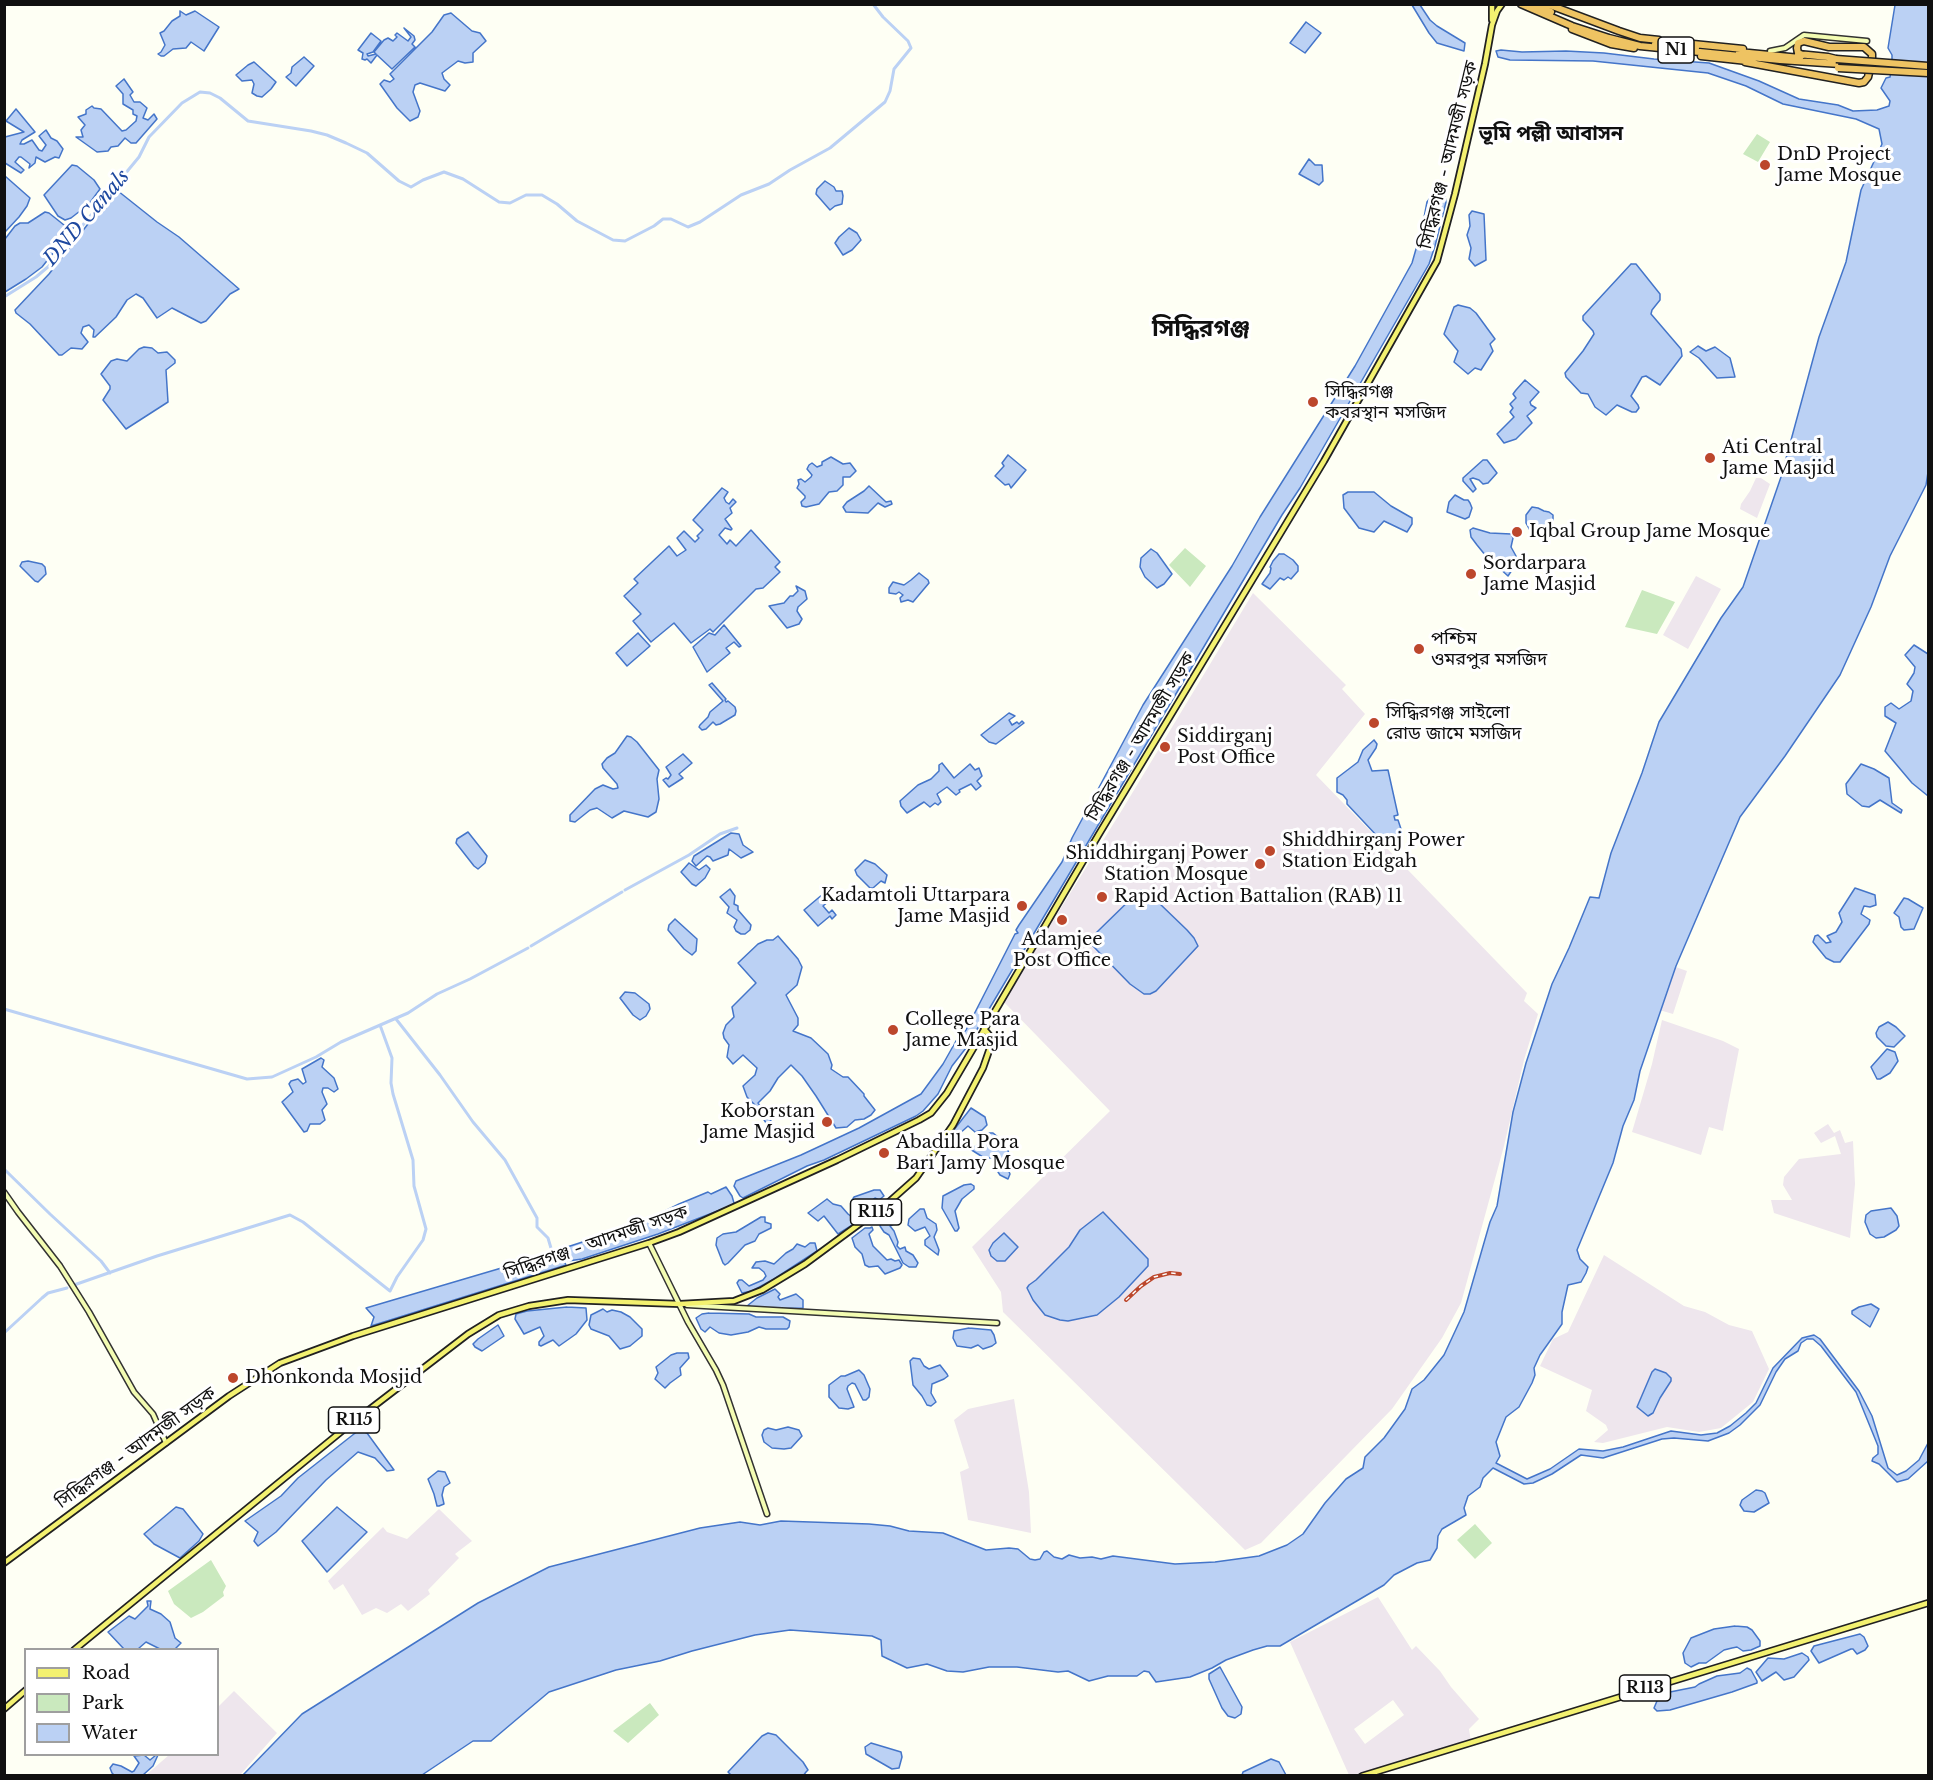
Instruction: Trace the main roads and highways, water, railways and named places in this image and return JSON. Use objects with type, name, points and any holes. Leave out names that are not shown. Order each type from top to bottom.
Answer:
[{"type":"highway","points":[[1514,4],[1584,35],[1611,44],[1735,60],[1859,83],[1864,82],[1868,77],[1873,58],[1869,50],[1864,47],[1829,47],[1804,41],[1798,44],[1797,48],[1798,53],[1803,55]]},
{"type":"highway","name":"N1","points":[[1521,4],[1572,26],[1640,46],[1929,70]]},
{"type":"highway","name":"N1","points":[[1532,4],[1595,30],[1641,42],[1823,60],[1837,64]]},
{"type":"highway","points":[[1547,4],[1640,38],[1803,55],[1837,64]]},
{"type":"highway","points":[[1735,60],[1837,64]]},
{"type":"main road","points":[[1492,4],[1492,25]]},
{"type":"main road","name":"সিদ্ধিরগঞ্জ - আদমজী সড়ক","points":[[4,1563],[258,1376],[287,1359],[679,1232],[926,1117],[944,1098],[1115,806],[1324,461],[1437,261],[1455,194],[1492,25],[1500,5]]},
{"type":"main road","name":"R115","points":[[76,1648],[348,1425],[468,1334],[492,1320],[529,1306],[568,1300],[680,1304],[734,1300],[762,1290],[829,1247],[916,1178],[953,1125],[983,1068],[991,1045],[990,1036],[984,1029]]},
{"type":"main road","name":"R113","points":[[1362,1776],[1634,1691],[1929,1603]]},
{"type":"main road","points":[[4,1709],[24,1692]]},
{"type":"water","points":[[1412,5],[1420,5],[1437,26],[1465,43],[1464,51],[1437,43]]},
{"type":"water","points":[[1895,5],[1928,5],[1928,472],[1926,485],[1890,556],[1871,607],[1840,675],[1740,817],[1676,966],[1640,1071],[1634,1100],[1623,1126],[1613,1163],[1577,1250],[1580,1259],[1588,1267],[1586,1273],[1581,1282],[1568,1285],[1562,1312],[1562,1324],[1540,1355],[1534,1368],[1535,1375],[1532,1383],[1519,1407],[1506,1417],[1496,1442],[1500,1456],[1496,1463],[1527,1479],[1550,1469],[1579,1449],[1603,1451],[1623,1447],[1671,1431],[1701,1435],[1717,1433],[1730,1426],[1756,1403],[1773,1368],[1802,1338],[1814,1335],[1820,1339],[1859,1391],[1872,1416],[1888,1468],[1897,1475],[1906,1471],[1919,1460],[1928,1443],[1928,1461],[1908,1479],[1897,1482],[1879,1464],[1872,1461],[1878,1454],[1878,1446],[1856,1392],[1821,1346],[1813,1339],[1807,1339],[1801,1343],[1798,1351],[1785,1359],[1760,1405],[1729,1433],[1708,1441],[1662,1439],[1603,1458],[1581,1455],[1533,1483],[1524,1484],[1493,1468],[1483,1478],[1480,1487],[1468,1496],[1464,1508],[1466,1515],[1442,1529],[1438,1536],[1437,1548],[1430,1560],[1417,1563],[1394,1575],[1384,1585],[1280,1646],[1267,1646],[1253,1650],[1190,1677],[1156,1682],[1149,1672],[1144,1671],[1137,1676],[1108,1676],[1089,1681],[1068,1671],[1017,1667],[989,1667],[963,1672],[947,1671],[927,1664],[907,1668],[882,1656],[881,1640],[872,1636],[790,1630],[755,1635],[660,1661],[616,1670],[549,1692],[491,1741],[473,1741],[422,1775],[242,1776],[302,1714],[478,1603],[549,1567],[700,1528],[740,1522],[760,1525],[781,1521],[869,1524],[909,1531],[943,1533],[986,1550],[1018,1549],[1030,1559],[1035,1560],[1040,1559],[1047,1551],[1054,1557],[1062,1559],[1069,1555],[1101,1559],[1113,1556],[1175,1564],[1215,1562],[1259,1556],[1287,1545],[1303,1534],[1346,1479],[1363,1468],[1365,1457],[1384,1438],[1405,1409],[1412,1389],[1424,1380],[1444,1355],[1464,1312],[1490,1222],[1497,1206],[1513,1112],[1526,1063],[1552,984],[1590,897],[1599,898],[1611,853],[1659,722],[1721,618],[1743,587],[1781,477],[1819,337],[1846,262],[1861,190],[1882,144],[1879,129],[1856,119],[1783,104],[1746,86],[1708,73],[1593,61],[1510,60],[1498,57],[1496,51],[1604,53],[1709,63],[1759,81],[1799,99],[1838,105],[1853,111],[1877,110],[1889,106],[1890,101],[1881,88],[1886,78],[1890,77],[1892,66],[1892,55],[1888,48]]},
{"type":"water","points":[[180,11],[186,15],[195,11],[219,27],[204,51],[191,42],[186,48],[173,49],[161,56],[158,54],[165,45],[160,33],[180,16]]},
{"type":"water","points":[[451,13],[472,31],[480,33],[486,41],[473,53],[473,62],[458,61],[442,73],[450,85],[445,91],[420,83],[415,85],[413,92],[420,111],[418,117],[410,121],[397,108],[380,84],[384,80],[390,82],[394,79],[390,74],[432,32],[444,15]]},
{"type":"water","points":[[1306,22],[1321,33],[1305,53],[1290,43]]},
{"type":"water","points":[[404,28],[414,36],[415,40],[412,44],[415,47],[392,69],[377,55],[371,63],[367,59],[362,59],[363,53],[358,50],[371,33],[381,41],[373,52],[367,54],[368,56],[376,54],[374,52],[384,40],[388,38],[393,41],[397,33],[408,41],[411,37]]},
{"type":"water","points":[[304,57],[314,66],[296,86],[286,77],[291,73],[292,67]]},
{"type":"water","points":[[254,62],[276,82],[262,97],[252,93],[254,84],[252,80],[242,81],[236,75]]},
{"type":"water","points":[[124,79],[133,92],[130,95],[134,102],[140,102],[147,108],[143,118],[148,120],[154,114],[157,119],[136,143],[131,143],[125,138],[118,146],[111,147],[108,151],[97,152],[76,137],[83,137],[81,130],[85,125],[78,117],[86,114],[86,110],[92,106],[101,109],[122,131],[126,130],[136,121],[137,116],[133,114],[133,110],[123,104],[123,94],[116,86]]},
{"type":"water","points":[[16,109],[35,132],[22,140],[20,144],[32,140],[42,151],[46,145],[39,136],[46,130],[63,149],[59,158],[55,157],[45,162],[36,157],[35,163],[29,168],[30,164],[19,157],[15,162],[24,170],[21,173],[5,163],[5,137],[24,132],[6,121]]},
{"type":"water","points":[[1309,159],[1315,165],[1322,165],[1323,181],[1319,185],[1299,174]]},
{"type":"water","points":[[72,165],[77,166],[94,180],[100,189],[89,204],[65,220],[58,216],[44,195]]},
{"type":"water","points":[[5,176],[30,198],[19,217],[5,232]]},
{"type":"water","points":[[825,181],[836,191],[842,191],[843,196],[842,204],[830,210],[816,194],[817,189]]},
{"type":"water","points":[[118,191],[179,237],[239,289],[230,294],[206,321],[201,323],[172,308],[157,318],[143,298],[136,294],[127,300],[116,317],[95,337],[93,337],[94,330],[89,325],[83,327],[81,333],[88,342],[82,349],[71,348],[59,355],[15,310],[49,274],[109,197]]},
{"type":"water","points":[[1433,194],[1445,196],[1446,202],[1429,264],[1300,488],[966,1048],[952,1066],[938,1094],[916,1116],[743,1198],[740,1196],[734,1186],[736,1181],[801,1155],[859,1128],[921,1094],[943,1064],[956,1041],[966,1030],[1015,934],[1018,933],[1016,930],[1062,862],[1072,838],[1143,705],[1355,366],[1412,263],[1427,202]]},
{"type":"water","points":[[1472,211],[1484,214],[1486,260],[1475,266],[1469,259],[1471,248],[1467,235],[1470,226],[1469,215]]},
{"type":"water","points":[[45,212],[64,225],[73,223],[74,227],[42,267],[5,292],[5,239],[15,226],[28,223]]},
{"type":"water","points":[[849,228],[857,233],[861,240],[852,250],[843,255],[835,243]]},
{"type":"water","points":[[1631,264],[1636,264],[1660,294],[1660,300],[1651,314],[1681,349],[1682,356],[1660,385],[1646,376],[1642,377],[1631,396],[1639,408],[1636,412],[1617,405],[1606,415],[1595,407],[1588,394],[1581,393],[1565,373],[1594,334],[1583,320],[1583,316]]},
{"type":"water","points":[[1458,305],[1470,308],[1476,313],[1495,339],[1490,344],[1493,351],[1481,370],[1475,368],[1468,374],[1454,362],[1458,351],[1444,334],[1454,307]]},
{"type":"water","points":[[1698,346],[1706,351],[1715,347],[1730,358],[1735,377],[1717,378],[1699,358],[1690,352]]},
{"type":"water","points":[[144,347],[152,348],[158,353],[167,352],[175,360],[175,363],[166,370],[168,402],[126,429],[103,400],[110,386],[101,374],[111,361],[117,359],[127,361]]},
{"type":"water","points":[[1525,380],[1539,392],[1530,402],[1536,408],[1527,416],[1532,423],[1516,439],[1504,443],[1497,434],[1514,417],[1510,412],[1513,408],[1510,404],[1516,398],[1513,394]]},
{"type":"water","points":[[1008,455],[1026,470],[1011,488],[1009,484],[1005,485],[995,476],[1004,466],[1002,463]]},
{"type":"water","points":[[831,457],[843,464],[850,463],[856,471],[850,477],[843,477],[843,485],[837,491],[829,492],[819,504],[802,506],[801,502],[805,496],[797,488],[798,480],[805,482],[811,477],[807,469],[809,465],[812,463],[817,467]]},
{"type":"water","points":[[1483,460],[1487,460],[1497,473],[1488,483],[1483,484],[1479,480],[1470,479],[1476,489],[1473,492],[1463,478]]},
{"type":"water","points":[[869,486],[886,502],[891,501],[892,504],[885,507],[878,503],[868,513],[846,512],[843,507],[847,502]]},
{"type":"water","points":[[722,488],[728,492],[724,498],[726,502],[729,504],[733,499],[736,502],[730,508],[732,513],[725,519],[732,529],[725,528],[719,535],[727,544],[730,540],[736,546],[751,530],[780,562],[775,567],[780,572],[763,588],[756,589],[713,632],[710,629],[691,643],[674,623],[651,642],[633,621],[641,614],[624,596],[638,583],[634,579],[669,546],[677,556],[686,550],[677,538],[684,531],[695,542],[699,538],[697,536],[703,530],[693,520]]},
{"type":"water","points":[[1348,492],[1374,492],[1391,506],[1412,518],[1412,524],[1407,532],[1384,521],[1374,532],[1359,528],[1344,508],[1343,495]]},
{"type":"water","points":[[1455,495],[1470,503],[1472,508],[1469,517],[1465,519],[1447,512],[1449,502]]},
{"type":"water","points":[[1532,507],[1553,515],[1553,528],[1546,532],[1542,539],[1533,536],[1526,523],[1526,515]]},
{"type":"water","points":[[1473,528],[1490,533],[1511,534],[1513,538],[1511,547],[1516,556],[1516,564],[1508,576],[1486,556],[1471,537],[1470,530]]},
{"type":"water","points":[[1151,549],[1157,553],[1172,574],[1164,584],[1157,588],[1145,577],[1140,567],[1141,558]]},
{"type":"water","points":[[1279,554],[1284,554],[1293,560],[1298,566],[1298,571],[1291,579],[1280,578],[1270,589],[1262,584]]},
{"type":"water","points":[[22,562],[42,564],[45,567],[46,574],[38,582],[20,566]]},
{"type":"water","points":[[919,573],[929,583],[913,602],[908,600],[901,602],[900,598],[903,595],[899,592],[889,593],[893,582],[904,585]]},
{"type":"water","points":[[796,586],[805,591],[807,599],[798,607],[797,611],[802,619],[799,624],[787,628],[769,606],[784,603],[798,591]]},
{"type":"water","points":[[724,625],[741,646],[739,647],[734,642],[726,648],[730,653],[707,672],[693,647],[709,633],[715,635]]},
{"type":"water","points":[[638,633],[650,646],[627,666],[616,653]]},
{"type":"water","points":[[1914,645],[1928,654],[1928,796],[1912,783],[1885,751],[1896,723],[1885,716],[1885,707],[1891,703],[1899,709],[1911,701],[1913,691],[1907,684],[1915,667],[1905,655]]},
{"type":"water","points":[[712,683],[726,702],[728,701],[735,707],[736,711],[735,715],[720,724],[716,725],[713,722],[702,730],[700,725],[723,701],[709,685]]},
{"type":"water","points":[[1009,713],[1015,716],[1009,720],[1012,725],[1022,721],[1024,723],[996,744],[989,742],[981,735]]},
{"type":"water","points":[[627,736],[637,742],[659,770],[657,779],[659,799],[656,812],[648,817],[624,811],[612,818],[597,808],[590,810],[575,822],[570,821],[570,815],[595,789],[603,785],[613,789],[618,788],[602,764],[615,753]]},
{"type":"water","points":[[1374,740],[1377,744],[1376,748],[1368,760],[1372,771],[1388,770],[1398,815],[1394,816],[1402,832],[1389,840],[1378,837],[1347,804],[1343,795],[1337,792],[1337,778],[1358,762],[1363,750]]},
{"type":"water","points":[[683,754],[692,763],[679,774],[683,778],[669,787],[663,780],[668,779],[671,775],[666,767]]},
{"type":"water","points":[[942,763],[954,778],[970,764],[975,770],[979,768],[982,776],[977,781],[981,786],[976,790],[971,784],[959,790],[960,792],[956,795],[947,787],[937,794],[941,802],[938,805],[935,803],[930,807],[924,802],[907,813],[900,801],[918,785],[931,779],[939,771],[939,765]]},
{"type":"water","points":[[1861,764],[1889,778],[1892,803],[1902,810],[1901,813],[1880,800],[1869,807],[1862,806],[1847,794],[1846,784]]},
{"type":"water","points":[[468,832],[487,856],[485,863],[478,869],[456,843],[457,839]]},
{"type":"water","points":[[731,833],[739,834],[743,845],[753,852],[741,858],[729,849],[728,855],[713,861],[707,856],[696,866],[692,861],[694,856]]},
{"type":"water","points":[[865,860],[875,864],[887,875],[885,883],[881,881],[870,888],[857,875],[855,870]]},
{"type":"water","points":[[689,863],[699,870],[706,865],[710,869],[705,878],[696,886],[681,872]]},
{"type":"water","points":[[1855,888],[1875,895],[1876,905],[1864,906],[1861,914],[1870,920],[1869,924],[1840,962],[1834,962],[1826,958],[1813,942],[1815,936],[1818,935],[1826,943],[1831,942],[1827,936],[1836,932],[1842,922],[1839,913]]},
{"type":"water","points":[[730,889],[735,896],[734,904],[738,906],[738,910],[751,925],[750,930],[745,934],[736,931],[734,927],[737,920],[727,913],[729,907],[720,897]]},
{"type":"water","points":[[1142,890],[1187,930],[1198,946],[1156,991],[1150,994],[1144,994],[1130,984],[1091,944],[1097,932]]},
{"type":"water","points":[[823,894],[829,901],[823,906],[829,913],[832,910],[836,915],[832,919],[830,916],[818,926],[804,910]]},
{"type":"water","points":[[1904,898],[1923,908],[1914,929],[1904,930],[1899,917],[1894,913]]},
{"type":"water","points":[[675,919],[697,939],[696,951],[692,955],[668,930],[669,925]]},
{"type":"water","points":[[778,936],[802,967],[797,985],[786,995],[798,1018],[798,1025],[793,1031],[811,1038],[828,1054],[831,1069],[843,1077],[848,1077],[875,1110],[871,1115],[855,1120],[847,1127],[836,1128],[802,1076],[791,1065],[758,1103],[771,1121],[768,1126],[747,1097],[743,1086],[755,1075],[757,1068],[743,1055],[733,1064],[727,1057],[729,1045],[723,1033],[726,1025],[734,1017],[732,1007],[756,983],[738,963],[758,944],[773,940]]},
{"type":"water","points":[[625,992],[635,993],[649,1004],[650,1009],[646,1016],[640,1020],[633,1015],[620,998]]},
{"type":"water","points":[[1888,1022],[1905,1036],[1894,1047],[1886,1046],[1876,1033],[1879,1027]]},
{"type":"water","points":[[1887,1049],[1895,1052],[1898,1061],[1890,1073],[1877,1079],[1871,1067]]},
{"type":"water","points":[[321,1058],[324,1060],[322,1067],[334,1078],[338,1089],[334,1092],[323,1088],[322,1092],[327,1104],[322,1110],[325,1120],[320,1124],[310,1124],[304,1132],[282,1102],[293,1092],[289,1084],[291,1081],[298,1079],[303,1084],[306,1082],[302,1069]]},
{"type":"water","points":[[971,1108],[985,1117],[987,1125],[975,1132],[968,1126],[958,1135],[954,1135],[953,1131]]},
{"type":"water","points":[[989,1133],[998,1137],[1012,1158],[1007,1167],[1010,1174],[1008,1179],[998,1172],[1000,1163],[997,1156],[986,1159],[970,1149],[980,1144],[983,1135]]},
{"type":"water","points":[[971,1184],[974,1189],[962,1199],[955,1211],[959,1228],[955,1231],[942,1208],[943,1196],[964,1185]]},
{"type":"water","points":[[726,1187],[732,1196],[733,1205],[658,1234],[582,1259],[568,1261],[564,1248],[641,1223],[679,1204]]},
{"type":"water","points":[[880,1190],[884,1196],[879,1200],[875,1198],[871,1201],[873,1208],[857,1209],[851,1202],[854,1197]]},
{"type":"water","points":[[827,1199],[841,1206],[852,1217],[854,1224],[838,1234],[824,1216],[818,1221],[808,1213]]},
{"type":"water","points":[[1891,1208],[1897,1216],[1899,1226],[1884,1237],[1876,1238],[1870,1234],[1865,1222],[1866,1215],[1871,1211]]},
{"type":"water","points":[[920,1209],[924,1209],[927,1218],[936,1224],[937,1230],[934,1237],[939,1250],[938,1255],[925,1245],[925,1240],[930,1236],[925,1227],[915,1231],[908,1225],[909,1219]]},
{"type":"water","points":[[1103,1212],[1148,1259],[1148,1266],[1119,1297],[1097,1315],[1068,1321],[1045,1315],[1027,1288],[1069,1247],[1080,1230]]},
{"type":"water","points":[[892,1214],[898,1218],[896,1223],[890,1226],[898,1242],[897,1246],[900,1249],[905,1247],[906,1251],[913,1255],[918,1263],[916,1267],[909,1267],[903,1263],[889,1235],[880,1226],[881,1217],[887,1218]]},
{"type":"water","points":[[761,1217],[765,1217],[765,1222],[771,1224],[771,1228],[759,1234],[755,1241],[745,1245],[725,1265],[716,1245],[717,1238],[723,1234],[736,1232]]},
{"type":"water","points":[[872,1227],[873,1230],[869,1234],[873,1246],[887,1260],[899,1260],[902,1265],[900,1268],[885,1274],[878,1266],[865,1265],[862,1254],[855,1247],[852,1238],[865,1228]]},
{"type":"water","points":[[1004,1233],[1018,1247],[1005,1261],[997,1261],[991,1256],[989,1250]]},
{"type":"water","points":[[810,1243],[815,1243],[817,1251],[774,1279],[752,1291],[742,1293],[737,1283],[739,1280],[749,1286],[763,1280],[766,1276],[759,1268],[752,1268],[756,1262],[765,1261],[774,1264],[797,1244],[805,1247]]},
{"type":"water","points":[[559,1251],[566,1265],[371,1326],[374,1317],[366,1308]]},
{"type":"water","points":[[775,1289],[780,1294],[778,1297],[780,1300],[796,1294],[803,1300],[803,1308],[761,1309],[747,1306]]},
{"type":"water","points":[[1871,1304],[1879,1309],[1870,1327],[1852,1314],[1852,1311]]},
{"type":"water","points":[[567,1307],[586,1308],[587,1320],[576,1334],[559,1346],[553,1340],[539,1345],[544,1336],[540,1327],[524,1334],[515,1319],[516,1314],[527,1311]]},
{"type":"water","points":[[603,1309],[607,1312],[612,1310],[621,1312],[630,1317],[642,1329],[642,1336],[630,1346],[620,1349],[609,1336],[591,1329],[589,1325],[591,1315]]},
{"type":"water","points":[[709,1313],[783,1317],[790,1321],[787,1329],[759,1327],[731,1335],[719,1333],[710,1327],[705,1332],[701,1329],[696,1318]]},
{"type":"water","points":[[498,1325],[504,1336],[482,1351],[475,1347],[473,1344],[478,1339]]},
{"type":"water","points":[[969,1328],[991,1330],[996,1343],[983,1349],[978,1345],[971,1348],[957,1346],[953,1338],[954,1331]]},
{"type":"water","points":[[677,1353],[688,1353],[689,1358],[680,1368],[681,1375],[665,1388],[655,1379],[658,1373],[656,1367]]},
{"type":"water","points":[[913,1358],[920,1359],[929,1369],[940,1365],[948,1376],[932,1384],[931,1393],[936,1402],[931,1406],[927,1405],[913,1385],[910,1361]]},
{"type":"water","points":[[1655,1369],[1666,1373],[1671,1381],[1653,1413],[1648,1416],[1637,1407]]},
{"type":"water","points":[[859,1370],[864,1375],[870,1389],[869,1397],[863,1400],[855,1384],[852,1383],[847,1389],[854,1407],[839,1408],[829,1397],[829,1385],[841,1376]]},
{"type":"water","points":[[788,1427],[799,1430],[802,1436],[791,1448],[772,1448],[764,1442],[762,1435],[764,1430]]},
{"type":"water","points":[[359,1430],[367,1433],[394,1470],[387,1471],[375,1458],[358,1452],[326,1480],[276,1532],[258,1546],[254,1541],[258,1532],[245,1521],[281,1496],[298,1478]]},
{"type":"water","points":[[438,1471],[445,1472],[450,1483],[444,1487],[442,1495],[444,1504],[437,1506],[428,1479]]},
{"type":"water","points":[[1756,1490],[1765,1493],[1769,1503],[1754,1512],[1744,1511],[1740,1505],[1742,1500]]},
{"type":"water","points":[[176,1507],[183,1509],[203,1534],[199,1541],[180,1558],[154,1544],[144,1534]]},
{"type":"water","points":[[337,1507],[367,1532],[327,1572],[302,1541]]},
{"type":"water","points":[[147,1601],[151,1601],[150,1609],[161,1614],[170,1622],[175,1638],[181,1643],[176,1648],[158,1648],[146,1642],[139,1648],[123,1648],[108,1632],[129,1616],[135,1619],[148,1606]]},
{"type":"water","points":[[1735,1626],[1752,1630],[1760,1641],[1760,1646],[1743,1651],[1737,1647],[1724,1650],[1706,1663],[1699,1663],[1691,1667],[1685,1663],[1683,1653],[1691,1638],[1714,1629]]},
{"type":"water","points":[[1860,1634],[1868,1646],[1857,1654],[1851,1649],[1819,1663],[1811,1651],[1814,1646]]},
{"type":"water","points":[[1802,1653],[1809,1660],[1794,1677],[1784,1680],[1776,1672],[1762,1681],[1756,1672],[1768,1658],[1784,1659]]},
{"type":"water","points":[[1220,1667],[1242,1707],[1241,1714],[1235,1718],[1228,1716],[1222,1708],[1209,1679],[1209,1674]]},
{"type":"water","points":[[1747,1668],[1751,1670],[1757,1683],[1670,1710],[1657,1711],[1654,1708],[1660,1694],[1695,1687],[1717,1676],[1740,1673]]},
{"type":"water","points":[[768,1733],[776,1735],[803,1762],[808,1770],[803,1776],[731,1775],[728,1772],[762,1736]]},
{"type":"water","points":[[871,1743],[901,1752],[899,1768],[892,1769],[866,1754],[865,1747]]},
{"type":"water","points":[[134,1756],[145,1756],[150,1760],[158,1756],[153,1766],[143,1775],[114,1775],[110,1768],[113,1764],[132,1772],[139,1763]]},
{"type":"water","points":[[1271,1759],[1279,1762],[1286,1775],[1242,1775],[1243,1772]]},
{"type":"waterway","name":"DND Canals","points":[[4,297],[49,266],[139,157],[149,137],[182,103],[200,92],[210,93],[220,98],[248,121],[311,131],[346,143],[367,153],[399,181],[411,187],[444,172],[463,179],[499,202],[510,203],[526,195],[542,195],[577,221],[613,240],[625,241],[663,219],[671,219],[688,227],[700,222],[741,195],[769,184],[830,148],[885,102],[890,91],[894,69],[911,48],[908,41],[873,4]]},
{"type":"waterway","points":[[625,890],[689,855],[720,834],[737,828]]},
{"type":"waterway","points":[[531,946],[622,892]]},
{"type":"waterway","points":[[4,1009],[247,1079],[272,1077],[316,1057],[341,1042],[408,1013],[437,994],[528,948]]},
{"type":"waterway","points":[[396,1019],[473,1122],[505,1160],[537,1218],[537,1227],[548,1238],[553,1255]]},
{"type":"waterway","points":[[74,1285],[157,1256],[290,1215],[303,1222],[390,1291],[423,1240],[426,1229],[414,1186],[413,1160],[393,1094],[392,1058],[380,1025]]},
{"type":"waterway","points":[[4,1169],[101,1261],[110,1273]]},
{"type":"waterway","points":[[4,1333],[48,1293],[67,1288]]},
{"type":"railway","points":[[1126,1300],[1154,1277],[1170,1273],[1180,1274]]},
{"type":"place","name":"DnD Project Jame Mosque","points":[[1765,165]]},
{"type":"place","name":"সিদ্ধিরগঞ্জ কবরস্থান মসজিদ","points":[[1313,402]]},
{"type":"place","name":"Ati Central Jame Masjid","points":[[1710,458]]},
{"type":"place","name":"Iqbal Group Jame Mosque","points":[[1517,532]]},
{"type":"place","name":"Sordarpara Jame Masjid","points":[[1471,574]]},
{"type":"place","name":"পশ্চিম ওমরপুর মসজিদ","points":[[1419,649]]},
{"type":"place","name":"সিদ্ধিরগঞ্জ সাইলো রোড জামে মসজিদ","points":[[1374,723]]},
{"type":"place","name":"Siddirganj Post Office","points":[[1165,747]]},
{"type":"place","name":"Shiddhirganj Power Station Eidgah","points":[[1270,851]]},
{"type":"place","name":"Shiddhirganj Power Station Mosque","points":[[1260,864]]},
{"type":"place","name":"Rapid Action Battalion (RAB) 11","points":[[1102,897]]},
{"type":"place","name":"Kadamtoli Uttarpara Jame Masjid","points":[[1022,906]]},
{"type":"place","name":"Adamjee Post Office","points":[[1062,920]]},
{"type":"place","name":"College Para Jame Masjid","points":[[893,1030]]},
{"type":"place","name":"Koborstan Jame Masjid","points":[[827,1122]]},
{"type":"place","name":"Abadilla Pora Bari Jamy Mosque","points":[[884,1153]]},
{"type":"place","name":"Dhonkonda Mosjid","points":[[233,1378]]},
{"type":"district","name":"ভূমি পল্লী আবাসন","points":[[1551,134]]},
{"type":"district","name":"সিদ্ধিরগঞ্জ","points":[[1201,329]]}]
